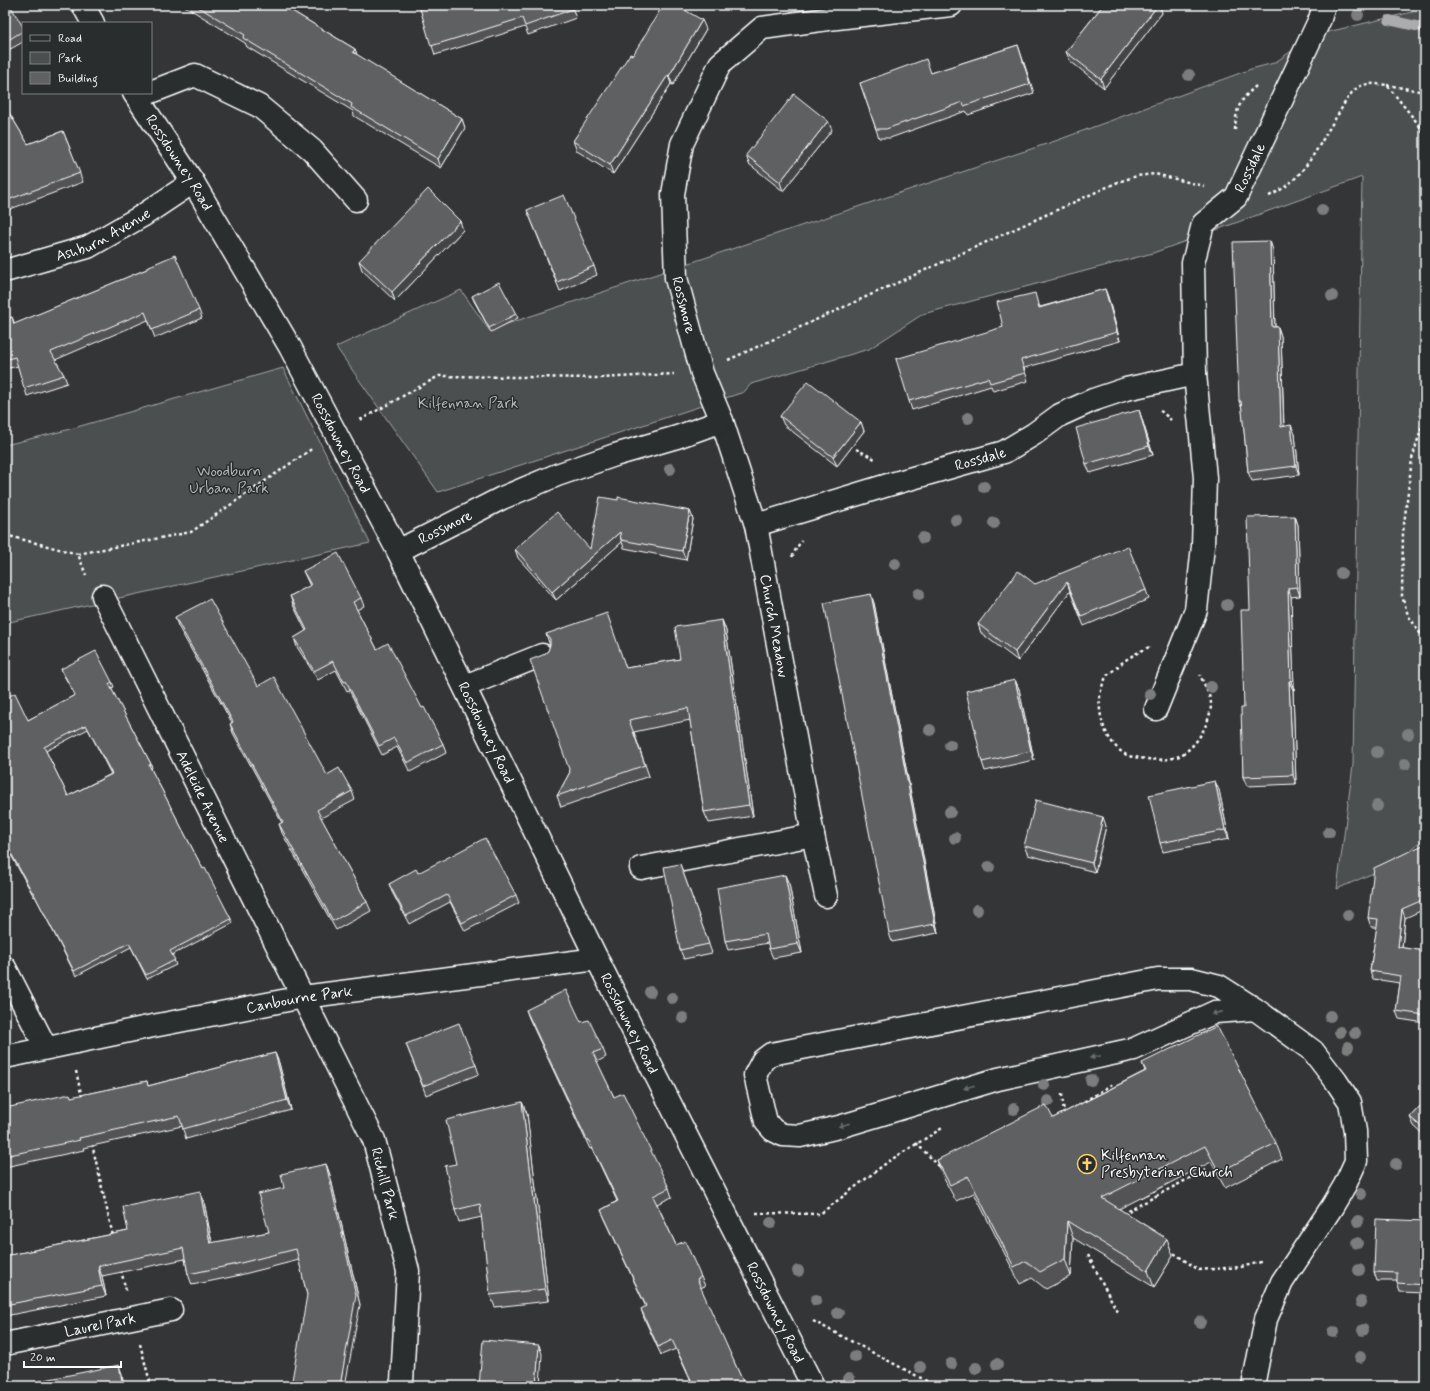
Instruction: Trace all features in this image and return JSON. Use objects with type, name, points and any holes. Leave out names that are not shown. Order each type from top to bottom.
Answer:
[{"type":"street","points":[[83,5],[92,22]]},
{"type":"street","name":"Rossmore","points":[[398,551],[502,498],[557,475],[615,455],[677,437],[722,421],[702,373],[676,278],[673,194],[682,144],[720,64],[762,28],[951,5]]},
{"type":"street","name":"Rossdale","points":[[1156,709],[1196,610],[1203,546],[1205,478],[1195,374],[1193,263],[1203,224],[1236,197],[1320,19],[1324,5]]},
{"type":"street","points":[[152,91],[195,75],[259,106],[312,150],[356,200]]},
{"type":"street","name":"Rossdowney Road","points":[[143,94],[290,347],[398,551],[597,959],[813,1386]]},
{"type":"street","name":"Ashburn Avenue","points":[[5,271],[88,247],[142,216],[193,182]]},
{"type":"street","name":"Rossdale","points":[[756,525],[1004,452],[1034,434],[1060,415],[1092,400],[1126,389],[1195,374]]},
{"type":"street","name":"Church Meadow","points":[[722,421],[756,525],[813,835],[826,896]]},
{"type":"street","name":"Adeleide Avenue","points":[[103,596],[304,997]]},
{"type":"street","points":[[465,686],[542,655]]},
{"type":"street","points":[[641,868],[813,835]]},
{"type":"street","name":"Canbourne Park","points":[[5,1057],[148,1027],[304,997],[597,959]]},
{"type":"street","points":[[5,968],[46,1048]]},
{"type":"street","points":[[1253,1386],[1266,1319],[1282,1282],[1332,1207],[1356,1161],[1355,1130],[1350,1102],[1313,1051],[1255,1009],[1219,986],[1191,979],[1158,979],[771,1054],[763,1060],[757,1068],[755,1075],[766,1122],[773,1130],[783,1135],[800,1136],[840,1127],[998,1079],[1134,1048],[1215,1012],[1255,1009]]},
{"type":"street","name":"Richill Park","points":[[304,997],[374,1140],[408,1271],[402,1382],[400,1386]]},
{"type":"street","name":"Laurel Park","points":[[5,1344],[172,1310]]},
{"type":"path","points":[[1235,134],[1236,117],[1240,102],[1260,82]]},
{"type":"path","points":[[6,536],[78,554],[191,532],[335,433],[397,401],[439,376],[600,378],[702,373],[1124,180],[1137,176],[1155,174],[1221,191],[1254,202],[1275,193],[1291,183],[1311,161],[1330,127],[1349,97],[1357,88],[1367,84],[1386,85],[1425,92]]},
{"type":"path","points":[[1386,85],[1418,125],[1425,137]]},
{"type":"path","points":[[1418,125],[1425,117]]},
{"type":"path","points":[[727,354],[729,360]]},
{"type":"path","points":[[1156,410],[1162,412],[1172,422]]},
{"type":"path","points":[[1425,416],[1412,459],[1403,532],[1402,596],[1408,615],[1420,633],[1425,634]]},
{"type":"path","points":[[856,448],[876,460]]},
{"type":"path","points":[[791,558],[797,547],[806,537]]},
{"type":"path","points":[[78,554],[88,579],[103,596]]},
{"type":"path","points":[[1154,646],[1129,656],[1116,667],[1107,676],[1100,695],[1100,712],[1104,728],[1114,744],[1126,755],[1148,760],[1162,760],[1179,755],[1190,747],[1202,734],[1209,720],[1211,702],[1198,670]]},
{"type":"path","points":[[70,1044],[83,1100]]},
{"type":"path","points":[[1064,1114],[1115,1083]]},
{"type":"path","points":[[726,1214],[820,1214],[889,1161],[950,1123]]},
{"type":"path","points":[[91,1138],[113,1238]]},
{"type":"path","points":[[916,1143],[942,1169]]},
{"type":"path","points":[[1118,1216],[1207,1169]]},
{"type":"path","points":[[1152,1189],[1156,1196]]},
{"type":"path","points":[[1168,1249],[1199,1270],[1241,1267],[1262,1261]]},
{"type":"path","points":[[1088,1254],[1117,1311]]},
{"type":"path","points":[[120,1267],[151,1386]]},
{"type":"path","points":[[811,1321],[936,1386]]},
{"type":"green space","name":"Kilfennan Park","points":[[1425,9],[1425,838],[1394,864],[1337,889],[1353,765],[1362,177],[1153,253],[923,314],[869,349],[751,384],[744,392],[438,492],[336,347],[461,290],[489,330],[1058,140],[1251,69],[1274,63],[1315,35]]},
{"type":"green space","name":"Woodburn Urban Park","points":[[283,368],[370,543],[5,623],[5,445],[63,431]]},
{"type":"building","points":[[5,5],[10,5],[22,25],[22,32],[5,42]]},
{"type":"building","points":[[195,5],[282,5],[355,49],[353,52],[462,119],[438,159],[351,107],[352,104],[243,38],[245,35]]},
{"type":"building","points":[[419,5],[571,5],[573,9],[525,26],[522,18],[431,46]]},
{"type":"building","points":[[663,5],[676,5],[702,20],[669,76],[668,75],[610,165],[573,141],[630,54],[633,55]]},
{"type":"building","points":[[1103,5],[1158,5],[1101,79],[1066,52]]},
{"type":"building","points":[[1018,45],[1030,84],[964,106],[963,102],[886,129],[876,129],[860,83],[926,59],[931,73]]},
{"type":"building","points":[[794,94],[828,121],[780,182],[746,155]]},
{"type":"building","points":[[5,106],[28,144],[63,131],[80,173],[5,201]]},
{"type":"building","points":[[428,189],[460,221],[392,292],[359,261]]},
{"type":"building","points":[[564,195],[594,266],[557,282],[527,210]]},
{"type":"building","points":[[1270,241],[1272,327],[1278,327],[1281,427],[1291,425],[1296,466],[1248,472],[1241,401],[1239,401],[1233,242]]},
{"type":"building","points":[[175,255],[199,310],[152,330],[145,312],[51,352],[64,375],[24,388],[15,357],[5,360],[5,319],[12,317],[14,324],[147,269],[147,267]]},
{"type":"building","points":[[499,282],[516,314],[489,328],[472,296]]},
{"type":"building","points":[[1105,289],[1117,332],[1021,360],[1025,373],[990,383],[988,378],[909,401],[896,359],[1003,327],[997,302],[1035,293],[1039,308]]},
{"type":"building","points":[[808,381],[861,422],[833,457],[780,416]]},
{"type":"building","points":[[1139,410],[1149,446],[1086,464],[1076,428]]},
{"type":"building","points":[[600,497],[618,500],[618,497],[690,511],[682,551],[621,540],[620,532],[552,592],[515,549],[557,512],[590,549]]},
{"type":"building","points":[[1295,516],[1297,587],[1288,588],[1291,681],[1289,681],[1293,775],[1243,777],[1241,708],[1244,708],[1241,610],[1250,610],[1247,517]]},
{"type":"building","points":[[1128,546],[1146,590],[1081,616],[1067,582],[1015,652],[978,624],[1018,571],[1035,584]]},
{"type":"building","points":[[338,553],[361,598],[353,602],[377,649],[388,643],[422,708],[424,707],[443,744],[407,763],[394,738],[379,746],[346,681],[344,682],[333,661],[314,671],[294,638],[307,630],[290,596],[311,585],[303,571]]},
{"type":"building","points":[[871,594],[935,924],[889,933],[824,603]]},
{"type":"building","points":[[210,599],[258,686],[274,677],[327,775],[339,768],[352,791],[317,810],[367,902],[333,921],[279,824],[283,822],[230,724],[233,722],[175,617]]},
{"type":"building","points":[[607,613],[626,668],[680,659],[675,627],[722,620],[749,805],[704,812],[688,708],[629,720],[645,765],[557,796],[570,772],[530,660],[543,655],[548,651],[550,639],[546,634]]},
{"type":"building","points":[[96,651],[112,682],[109,684],[151,764],[149,765],[203,869],[205,868],[231,919],[170,951],[175,960],[146,975],[129,943],[74,971],[5,842],[7,840],[5,836],[5,698],[15,693],[28,720],[75,695],[61,669]],"holes":[[[86,725],[112,774],[68,796],[44,747]]]},
{"type":"building","points":[[1015,680],[1031,751],[982,762],[966,691]]},
{"type":"building","points":[[1215,781],[1225,830],[1160,843],[1149,795]]},
{"type":"building","points":[[1036,800],[1103,817],[1092,863],[1024,846]]},
{"type":"building","points":[[485,838],[516,895],[462,923],[447,895],[406,916],[389,884],[416,869],[418,873]]},
{"type":"building","points":[[1425,844],[1425,899],[1402,909],[1398,947],[1425,951],[1425,1015],[1396,1011],[1401,976],[1370,971],[1378,919],[1368,918],[1374,868]]},
{"type":"building","points":[[680,864],[709,944],[680,950],[664,867]]},
{"type":"building","points":[[785,875],[798,944],[769,949],[766,934],[725,941],[717,888]]},
{"type":"building","points":[[566,990],[581,1022],[589,1020],[603,1049],[593,1053],[614,1097],[623,1093],[669,1188],[653,1196],[676,1245],[685,1241],[701,1277],[697,1279],[745,1386],[694,1386],[672,1340],[658,1347],[641,1309],[646,1306],[601,1210],[618,1201],[588,1139],[587,1140],[526,1010]]},
{"type":"building","points":[[459,1023],[476,1065],[423,1086],[406,1044]]},
{"type":"building","name":"Kilfennan Presbyterian Church","points":[[1217,1026],[1276,1143],[1219,1172],[1205,1146],[1102,1198],[1167,1239],[1148,1271],[1067,1221],[1065,1259],[1040,1272],[1026,1261],[1014,1267],[968,1176],[950,1185],[937,1160],[1046,1105],[1053,1118],[1146,1071],[1142,1063]]},
{"type":"building","points":[[275,1053],[287,1100],[183,1129],[179,1116],[79,1138],[80,1140],[5,1156],[5,1108],[70,1094],[71,1097],[147,1081],[148,1086]]},
{"type":"building","points":[[1425,1101],[1425,1130],[1410,1117]]},
{"type":"building","points":[[522,1102],[545,1289],[490,1295],[480,1204],[455,1210],[445,1166],[456,1164],[446,1120]]},
{"type":"building","points":[[1425,1151],[1425,1159],[1421,1156]]},
{"type":"building","points":[[326,1164],[356,1295],[340,1386],[291,1386],[307,1295],[296,1249],[233,1265],[188,1274],[183,1248],[98,1266],[102,1286],[5,1305],[5,1256],[128,1231],[123,1207],[200,1191],[210,1243],[269,1232],[258,1194],[284,1188],[281,1174]]},
{"type":"building","points":[[1376,1219],[1425,1221],[1425,1285],[1397,1283],[1397,1273],[1374,1272]]},
{"type":"building","points":[[483,1340],[539,1345],[536,1386],[479,1386]]},
{"type":"building","points":[[119,1365],[123,1386],[15,1386]]},
{"type":"waterway","points":[[1389,20],[1425,28]]},
{"type":"place","name":"Kilfennan Presbyterian Church","points":[[1087,1164]]}]
